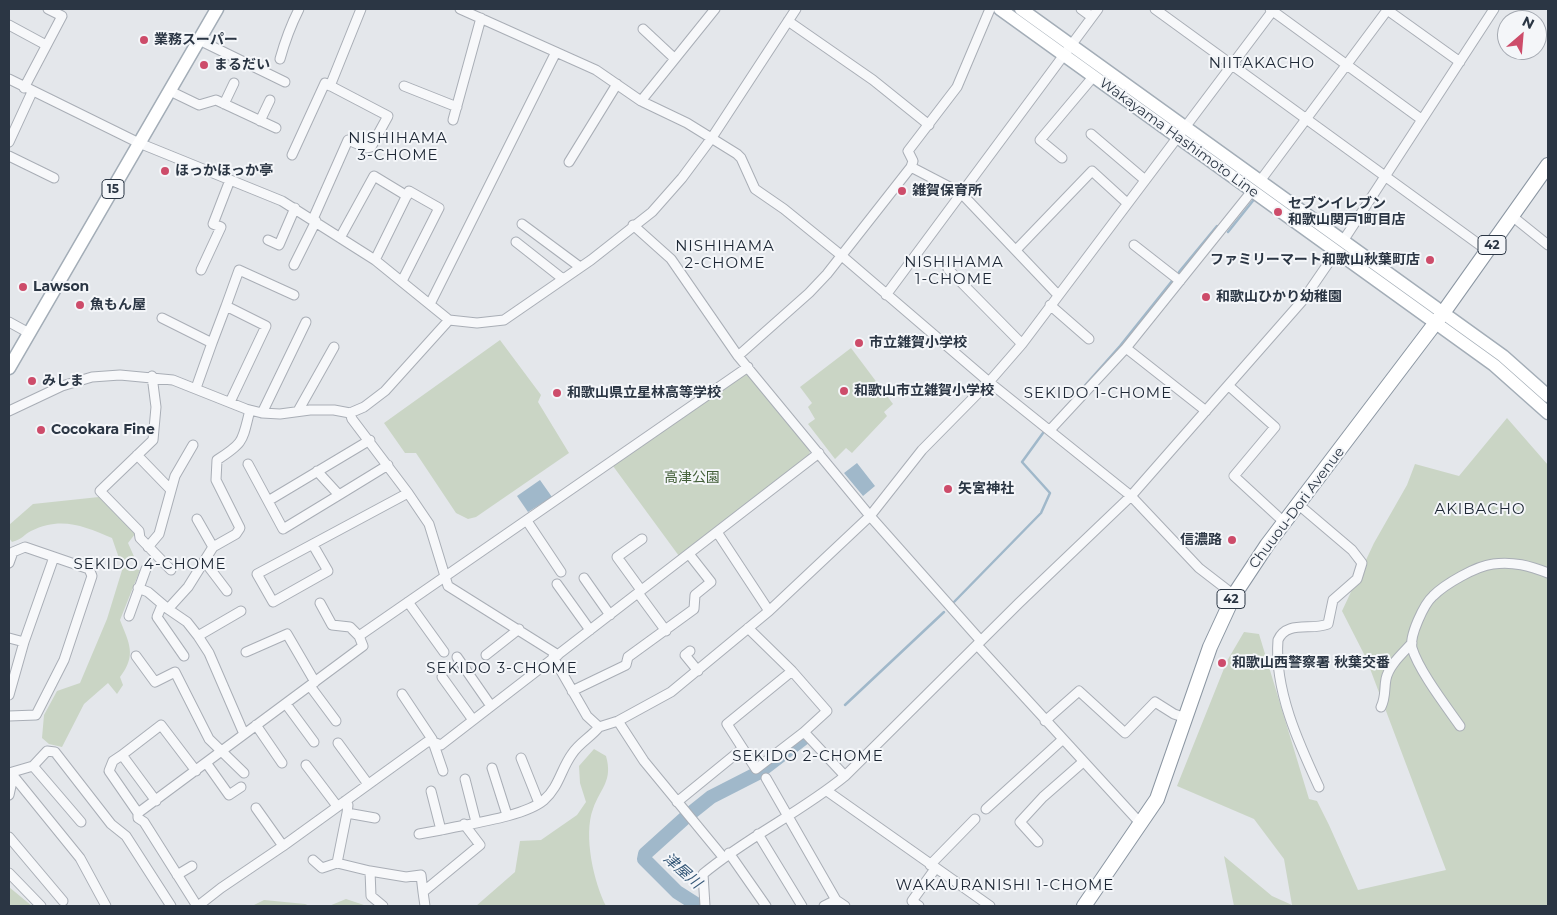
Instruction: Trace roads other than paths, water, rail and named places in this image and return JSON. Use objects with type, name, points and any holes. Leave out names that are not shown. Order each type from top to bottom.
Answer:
[{"type":"highway","name":"Chuuou-Dori Avenue","points":[[1084,906],[1157,799],[1215,634],[1234,595],[1285,522],[1439,319],[1548,166]]},
{"type":"main road","name":"15","points":[[9,368],[217,9]]},
{"type":"main road","name":"Wakayama Hashimoto Line","points":[[1000,9],[1067,50],[1181,132],[1252,191],[1340,246]]},
{"type":"main road","name":"Wakayama Hashimoto Line","points":[[1021,9],[1067,50],[1093,77],[1260,181],[1340,246],[1439,319],[1494,365],[1546,402]]},
{"type":"street","points":[[9,142],[46,45],[62,16],[48,9]]},
{"type":"street","points":[[280,59],[287,33],[291,29],[299,9]]},
{"type":"street","points":[[330,86],[361,9]]},
{"type":"street","points":[[460,9],[596,70],[641,101],[687,123],[741,158],[755,189],[784,209],[842,256],[989,382],[1131,496],[1199,568],[1234,595]]},
{"type":"street","points":[[641,101],[715,9]]},
{"type":"street","points":[[9,79],[28,90],[140,143],[295,208],[341,236],[375,260],[402,280],[448,320],[477,323],[504,320],[580,267],[652,212],[682,178],[711,139],[796,9]]},
{"type":"street","points":[[738,356],[809,293],[842,256],[910,167],[913,161],[908,151],[957,87],[990,9]]},
{"type":"street","points":[[1081,9],[1092,17]]},
{"type":"street","points":[[886,295],[1098,9]]},
{"type":"street","points":[[1155,9],[1488,251]]},
{"type":"street","points":[[419,834],[506,815],[539,803],[555,788],[570,756],[577,747],[588,740],[599,727],[618,722],[671,692],[698,671],[769,611],[870,516],[922,450],[989,382],[1022,344],[1272,9],[1421,119]]},
{"type":"street","points":[[1260,181],[1387,9],[1460,62]]},
{"type":"street","points":[[705,906],[703,874],[726,855],[827,791],[845,776],[1131,496],[1229,386],[1303,300],[1494,9]]},
{"type":"street","points":[[453,120],[481,18]]},
{"type":"street","points":[[788,21],[873,80],[929,125]]},
{"type":"street","points":[[9,25],[46,45]]},
{"type":"street","points":[[643,29],[674,58]]},
{"type":"street","points":[[199,40],[284,82]]},
{"type":"street","points":[[430,304],[556,52]]},
{"type":"street","points":[[1062,158],[1040,140],[1093,77]]},
{"type":"street","points":[[224,104],[234,83]]},
{"type":"street","points":[[292,155],[325,83],[388,116],[371,147],[367,148],[348,140],[294,265]]},
{"type":"street","points":[[569,162],[617,84]]},
{"type":"street","points":[[404,86],[457,108]]},
{"type":"street","points":[[170,91],[199,105],[216,100],[276,128]]},
{"type":"street","points":[[260,121],[270,100]]},
{"type":"street","points":[[1091,134],[1145,180]]},
{"type":"street","points":[[9,156],[54,178]]},
{"type":"street","points":[[910,167],[961,193],[1058,294]]},
{"type":"street","points":[[1016,250],[1092,171],[1127,203]]},
{"type":"street","points":[[341,236],[374,176],[407,196]]},
{"type":"street","points":[[201,270],[221,228],[213,224],[230,180]]},
{"type":"street","points":[[375,260],[409,191],[439,208],[402,280]]},
{"type":"street","points":[[1050,430],[1126,348],[1252,191]]},
{"type":"street","points":[[268,240],[279,245],[295,208]]},
{"type":"street","points":[[1512,216],[1548,245]]},
{"type":"street","points":[[522,224],[580,267]]},
{"type":"street","points":[[633,225],[671,259],[738,356],[870,516],[1045,721],[1141,824]]},
{"type":"street","points":[[516,242],[563,279]]},
{"type":"street","points":[[1134,245],[1180,281]]},
{"type":"street","points":[[948,269],[1022,344]]},
{"type":"street","points":[[196,388],[239,270],[294,295]]},
{"type":"street","points":[[1050,305],[1088,339]]},
{"type":"street","points":[[226,306],[266,326],[230,402]]},
{"type":"street","points":[[162,318],[212,343]]},
{"type":"street","points":[[9,411],[62,386],[92,377],[120,375],[152,376],[173,380],[262,413],[334,410],[350,412],[364,407],[386,391],[448,320]]},
{"type":"street","points":[[9,322],[29,333]]},
{"type":"street","points":[[262,413],[306,322]]},
{"type":"street","points":[[298,411],[334,347]]},
{"type":"street","points":[[1126,348],[1206,410]]},
{"type":"street","points":[[360,636],[748,367]]},
{"type":"street","points":[[152,376],[156,407],[153,440],[100,491],[139,531],[140,538],[171,570]]},
{"type":"street","points":[[1229,386],[1275,427],[1234,476],[1285,522]]},
{"type":"street","points":[[184,656],[157,617],[165,607],[188,588],[205,562],[212,547],[236,534],[240,528],[216,480],[217,460],[239,446],[243,440],[250,410]]},
{"type":"street","points":[[350,412],[352,419],[370,440],[429,524],[448,586],[519,629],[555,656],[587,716],[599,727]]},
{"type":"street","points":[[268,500],[370,440]]},
{"type":"street","points":[[148,547],[159,534],[170,489],[175,476],[193,445]]},
{"type":"street","points":[[196,771],[160,725],[113,762],[109,771],[197,906],[427,742],[441,745],[819,453]]},
{"type":"street","points":[[137,455],[170,489]]},
{"type":"street","points":[[248,464],[283,529],[388,465]]},
{"type":"street","points":[[317,472],[339,495]]},
{"type":"street","points":[[312,545],[328,571],[273,602],[257,574],[408,493]]},
{"type":"street","points":[[1299,504],[1352,550],[1362,564],[1357,579],[1333,600],[1328,624],[1291,628],[1281,634],[1278,640],[1282,690],[1305,757],[1319,787]]},
{"type":"street","points":[[197,519],[212,547]]},
{"type":"street","points":[[527,521],[561,572]]},
{"type":"street","points":[[717,532],[769,611]]},
{"type":"street","points":[[642,539],[617,557],[666,631]]},
{"type":"street","points":[[9,563],[13,552],[25,547],[89,569],[92,576],[64,660],[36,715],[9,716]]},
{"type":"street","points":[[572,691],[626,664],[628,657],[694,609],[695,595],[712,582],[689,554]]},
{"type":"street","points":[[9,695],[24,642],[54,557]]},
{"type":"street","points":[[205,562],[227,591]]},
{"type":"street","points":[[1381,707],[1386,698],[1386,680],[1391,667],[1412,644],[1419,619],[1432,596],[1466,573],[1492,564],[1520,563],[1548,572]]},
{"type":"street","points":[[129,616],[146,568]]},
{"type":"street","points":[[584,578],[610,614]]},
{"type":"street","points":[[557,584],[590,630]]},
{"type":"street","points":[[138,588],[148,592],[165,607],[187,622],[198,636],[209,653],[244,734]]},
{"type":"street","points":[[408,602],[444,652]]},
{"type":"street","points":[[138,813],[363,646],[360,636],[350,627],[332,625],[320,603]]},
{"type":"street","points":[[198,636],[242,611]]},
{"type":"street","points":[[748,628],[792,671],[826,711],[804,732],[756,769],[727,724],[792,671]]},
{"type":"street","points":[[486,655],[519,629]]},
{"type":"street","points":[[246,652],[288,634],[313,684],[336,721]]},
{"type":"street","points":[[9,638],[24,642]]},
{"type":"street","points":[[1412,644],[1432,686],[1460,726]]},
{"type":"street","points":[[690,651],[686,655],[698,671]]},
{"type":"street","points":[[136,656],[155,682],[175,672],[208,739],[244,773]]},
{"type":"street","points":[[457,657],[491,706]]},
{"type":"street","points":[[442,677],[473,720]]},
{"type":"street","points":[[1045,721],[1079,691],[1125,733],[1155,702],[1174,714],[1186,718]]},
{"type":"street","points":[[402,694],[432,742],[443,771]]},
{"type":"street","points":[[286,704],[314,742]]},
{"type":"street","points":[[618,722],[644,761],[726,855],[766,906]]},
{"type":"street","points":[[256,725],[282,763]]},
{"type":"street","points":[[804,732],[845,776]]},
{"type":"street","points":[[986,809],[1062,740]]},
{"type":"street","points":[[338,743],[368,784]]},
{"type":"street","points":[[678,802],[742,749]]},
{"type":"street","points":[[11,774],[33,766],[47,751],[55,752],[111,824],[126,836],[171,906]]},
{"type":"street","points":[[122,755],[156,801]]},
{"type":"street","points":[[521,758],[539,803]]},
{"type":"street","points":[[1038,842],[1020,822],[1043,797],[1083,762]]},
{"type":"street","points":[[206,764],[229,795],[240,788]]},
{"type":"street","points":[[306,764],[337,806]]},
{"type":"street","points":[[33,766],[81,822]]},
{"type":"street","points":[[492,768],[506,815]]},
{"type":"street","points":[[9,795],[11,774]]},
{"type":"street","points":[[11,774],[80,858],[106,906]]},
{"type":"street","points":[[766,778],[789,814],[836,900],[845,906]]},
{"type":"street","points":[[464,779],[476,822]]},
{"type":"street","points":[[431,791],[441,830]]},
{"type":"street","points":[[827,791],[990,906]]},
{"type":"street","points":[[337,863],[347,813],[348,804],[345,801]]},
{"type":"street","points":[[256,808],[283,846]]},
{"type":"street","points":[[347,813],[375,818]]},
{"type":"street","points":[[913,905],[933,867],[975,819]]},
{"type":"street","points":[[423,892],[480,845],[464,824]]},
{"type":"street","points":[[758,834],[802,906]]},
{"type":"street","points":[[9,836],[63,901]]},
{"type":"street","points":[[313,860],[322,868],[337,863],[406,877],[421,875],[425,906]]},
{"type":"street","points":[[177,875],[192,866]]},
{"type":"street","points":[[370,871],[371,896],[383,906]]},
{"type":"street","points":[[9,873],[41,906]]},
{"type":"street","points":[[824,906],[836,900]]},
{"type":"water","points":[[857,463],[875,486],[863,496],[844,473]]},
{"type":"water","points":[[540,480],[552,497],[528,512],[517,496]]},
{"type":"waterway","points":[[1228,232],[1256,197]]},
{"type":"waterway","points":[[1179,272],[1217,226]]},
{"type":"waterway","points":[[1057,417],[1120,346],[1172,281]]},
{"type":"waterway","points":[[954,602],[1041,513],[1050,493],[1022,462],[1043,433]]},
{"type":"waterway","points":[[845,705],[944,612]]},
{"type":"waterway","name":"津屋川","points":[[691,813],[711,797],[758,773],[804,738]]},
{"type":"waterway","name":"津屋川","points":[[686,817],[645,854],[644,859],[677,892],[699,906]]},
{"type":"place","name":"業務スーパー","points":[[144,40]]},
{"type":"place","name":"まるだい","points":[[204,65]]},
{"type":"place","name":"ほっかほっか亭","points":[[165,171]]},
{"type":"place","name":"雑賀保育所","points":[[902,191]]},
{"type":"place","name":"セブンイレブン 和歌山関戸1町目店","points":[[1278,212]]},
{"type":"place","name":"ファミリーマート和歌山秋葉町店","points":[[1430,260]]},
{"type":"place","name":"Lawson","points":[[23,287]]},
{"type":"place","name":"和歌山ひかり幼稚園","points":[[1206,297]]},
{"type":"place","name":"魚もん屋","points":[[80,305]]},
{"type":"place","name":"市立雑賀小学校","points":[[859,343]]},
{"type":"place","name":"みしま","points":[[32,381]]},
{"type":"place","name":"和歌山市立雑賀小学校","points":[[844,391]]},
{"type":"place","name":"和歌山県立星林高等学校","points":[[557,393]]},
{"type":"place","name":"Cocokara Fine","points":[[41,430]]},
{"type":"place","name":"矢宮神社","points":[[948,489]]},
{"type":"place","name":"信濃路","points":[[1232,540]]},
{"type":"place","name":"和歌山西警察署 秋葉交番","points":[[1222,663]]},
{"type":"district","name":"NIITAKACHO","points":[[1262,64]]},
{"type":"district","name":"NISHIHAMA 3-CHOME","points":[[398,148]]},
{"type":"district","name":"NISHIHAMA 2-CHOME","points":[[725,256]]},
{"type":"district","name":"NISHIHAMA 1-CHOME","points":[[954,272]]},
{"type":"district","name":"SEKIDO 1-CHOME","points":[[1098,394]]},
{"type":"district","name":"AKIBACHO","points":[[1480,510]]},
{"type":"district","name":"SEKIDO 4-CHOME","points":[[150,565]]},
{"type":"district","name":"SEKIDO 3-CHOME","points":[[502,669]]},
{"type":"district","name":"SEKIDO 2-CHOME","points":[[808,757]]},
{"type":"district","name":"WAKAURANISHI 1-CHOME","points":[[1005,886]]},
{"type":"park label","name":"高津公園","points":[[692,478]]}]
